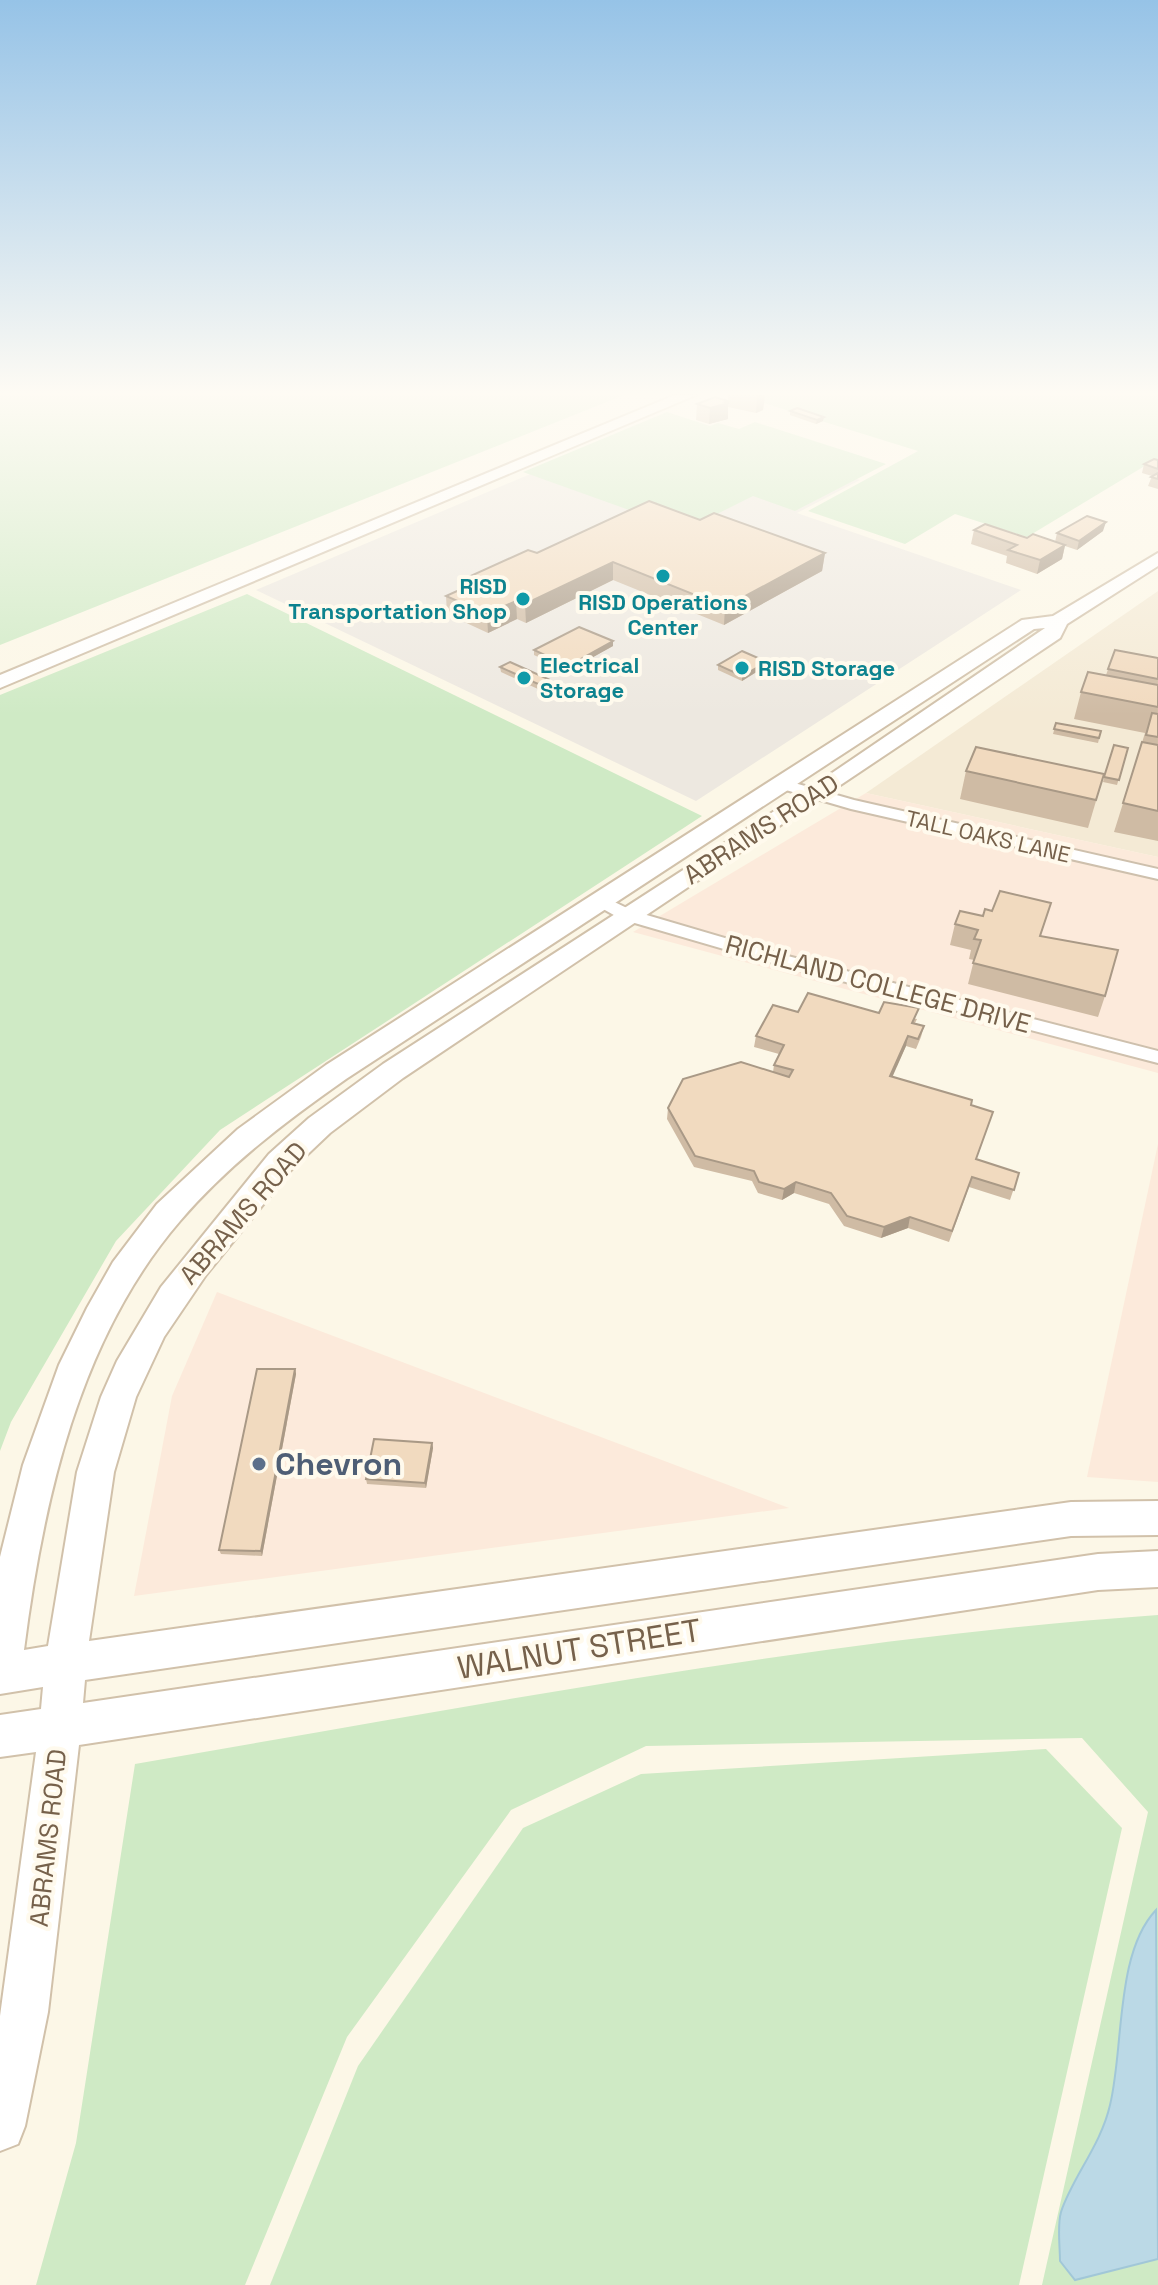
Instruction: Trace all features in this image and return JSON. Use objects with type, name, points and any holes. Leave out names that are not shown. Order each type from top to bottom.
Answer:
[{"type":"main road","points":[[72,630],[389,502]]},
{"type":"main road","points":[[0,682],[436,502]]},
{"type":"main road","name":"ABRAMS ROAD","points":[[0,2126],[37,1950],[58,1726],[86,1520],[107,1430],[132,1364],[160,1312],[189,1269],[280,1162],[333,1115],[380,1062],[602,901],[1029,624],[1058,621],[1158,558]]},
{"type":"main road","points":[[245,560],[267,572]]},
{"type":"main road","name":"ABRAMS ROAD","points":[[0,1673],[23,1532],[54,1421],[94,1327],[126,1269],[166,1218],[237,1146],[281,1110],[380,1062],[627,915],[818,793],[1053,634],[1058,621]]},
{"type":"main road","name":"WALNUT STREET","points":[[0,1673],[1071,1519],[1158,1518]]},
{"type":"main road","name":"WALNUT STREET","points":[[0,1736],[1098,1572],[1158,1569]]},
{"type":"street","name":"TALL OAKS LANE","points":[[793,779],[818,793],[851,804],[1158,874]]},
{"type":"street","name":"RICHLAND COLLEGE DRIVE","points":[[602,901],[627,915],[771,957],[1158,1057]]},
{"type":"shaded area","points":[[465,502],[819,502],[797,513],[1021,590],[696,801],[256,590]]},
{"type":"shaded area","points":[[1158,591],[1158,857],[866,793]]},
{"type":"shaded area","points":[[866,793],[1158,857],[1158,1073],[633,932]]},
{"type":"shaded area","points":[[1158,1144],[1158,1482],[1087,1477]]},
{"type":"shaded area","points":[[217,1292],[789,1508],[134,1596],[172,1396]]},
{"type":"green space","points":[[0,502],[358,502],[0,645]]},
{"type":"green space","points":[[606,502],[742,502],[685,530]]},
{"type":"green space","points":[[769,502],[813,502],[795,511]]},
{"type":"green space","points":[[825,502],[1086,502],[1027,537],[955,514],[905,544],[808,511]]},
{"type":"green space","points":[[247,594],[702,816],[220,1130],[116,1241],[11,1422],[0,1451],[0,695]]},
{"type":"green space","points":[[1158,1615],[1158,2285],[1042,2285],[1148,1812],[1082,1738],[646,1746],[511,1810],[347,2037],[245,2285],[36,2285],[76,2143],[135,1764],[773,1657],[1029,1626]]},
{"type":"green space","points":[[1046,1749],[1122,1828],[1019,2285],[270,2285],[358,2066],[523,1828],[641,1774]]},
{"type":"water","points":[[1156,1910],[1158,2259],[1075,2280],[1060,2261],[1061,2212],[1106,2120],[1114,2082],[1127,1976],[1143,1928]]},
{"type":"building","name":"RISD Operations Center","points":[[651,502],[700,520],[714,513],[825,553],[725,607],[613,562],[525,604],[516,601],[487,614],[446,596],[475,583],[466,578],[528,550],[537,553]]},
{"type":"building","points":[[1087,516],[1106,522],[1079,541],[1057,533]]},
{"type":"building","points":[[985,524],[1027,538],[1033,534],[1065,545],[1040,560],[1008,550],[1017,545],[974,530]]},
{"type":"building","points":[[579,627],[613,641],[568,666],[534,650]]},
{"type":"building","points":[[1115,650],[1158,658],[1158,679],[1108,669]]},
{"type":"building","name":"RISD Storage","points":[[742,651],[767,662],[742,676],[718,665]]},
{"type":"building","points":[[510,662],[548,679],[538,684],[500,667]]},
{"type":"building","points":[[1088,672],[1158,685],[1158,707],[1081,692]]},
{"type":"building","points":[[1152,713],[1158,714],[1158,737],[1146,735]]},
{"type":"building","points":[[1056,723],[1101,731],[1099,738],[1054,729]]},
{"type":"building","points":[[1142,742],[1158,745],[1158,811],[1123,803]]},
{"type":"building","points":[[1114,745],[1128,748],[1119,780],[1104,777]]},
{"type":"building","points":[[976,747],[1104,774],[1096,800],[966,771]]},
{"type":"building","points":[[1000,891],[1051,903],[1040,936],[1118,950],[1105,996],[973,963],[981,940],[974,939],[978,930],[955,924],[960,911],[983,916],[985,909],[992,911]]},
{"type":"building","points":[[808,993],[879,1013],[884,1002],[919,1008],[912,1023],[924,1026],[918,1039],[908,1036],[890,1076],[972,1100],[971,1105],[993,1112],[976,1159],[1019,1173],[1014,1190],[972,1177],[952,1231],[910,1217],[884,1227],[847,1216],[831,1193],[796,1182],[784,1189],[759,1182],[754,1171],[695,1156],[668,1108],[683,1079],[741,1062],[789,1077],[793,1070],[774,1065],[784,1045],[756,1036],[773,1005],[798,1012]]},
{"type":"building","name":"Chevron","points":[[257,1369],[295,1369],[261,1551],[219,1550]]},
{"type":"building","points":[[374,1439],[432,1443],[425,1483],[366,1479]]},
{"type":"place","name":"RISD Operations Center","points":[[663,576]]},
{"type":"place","name":"RISD Transportation Shop","points":[[523,599]]},
{"type":"place","name":"RISD Storage","points":[[742,668]]},
{"type":"place","name":"Electrical Storage","points":[[524,678]]},
{"type":"place","name":"Chevron","points":[[259,1464]]}]
